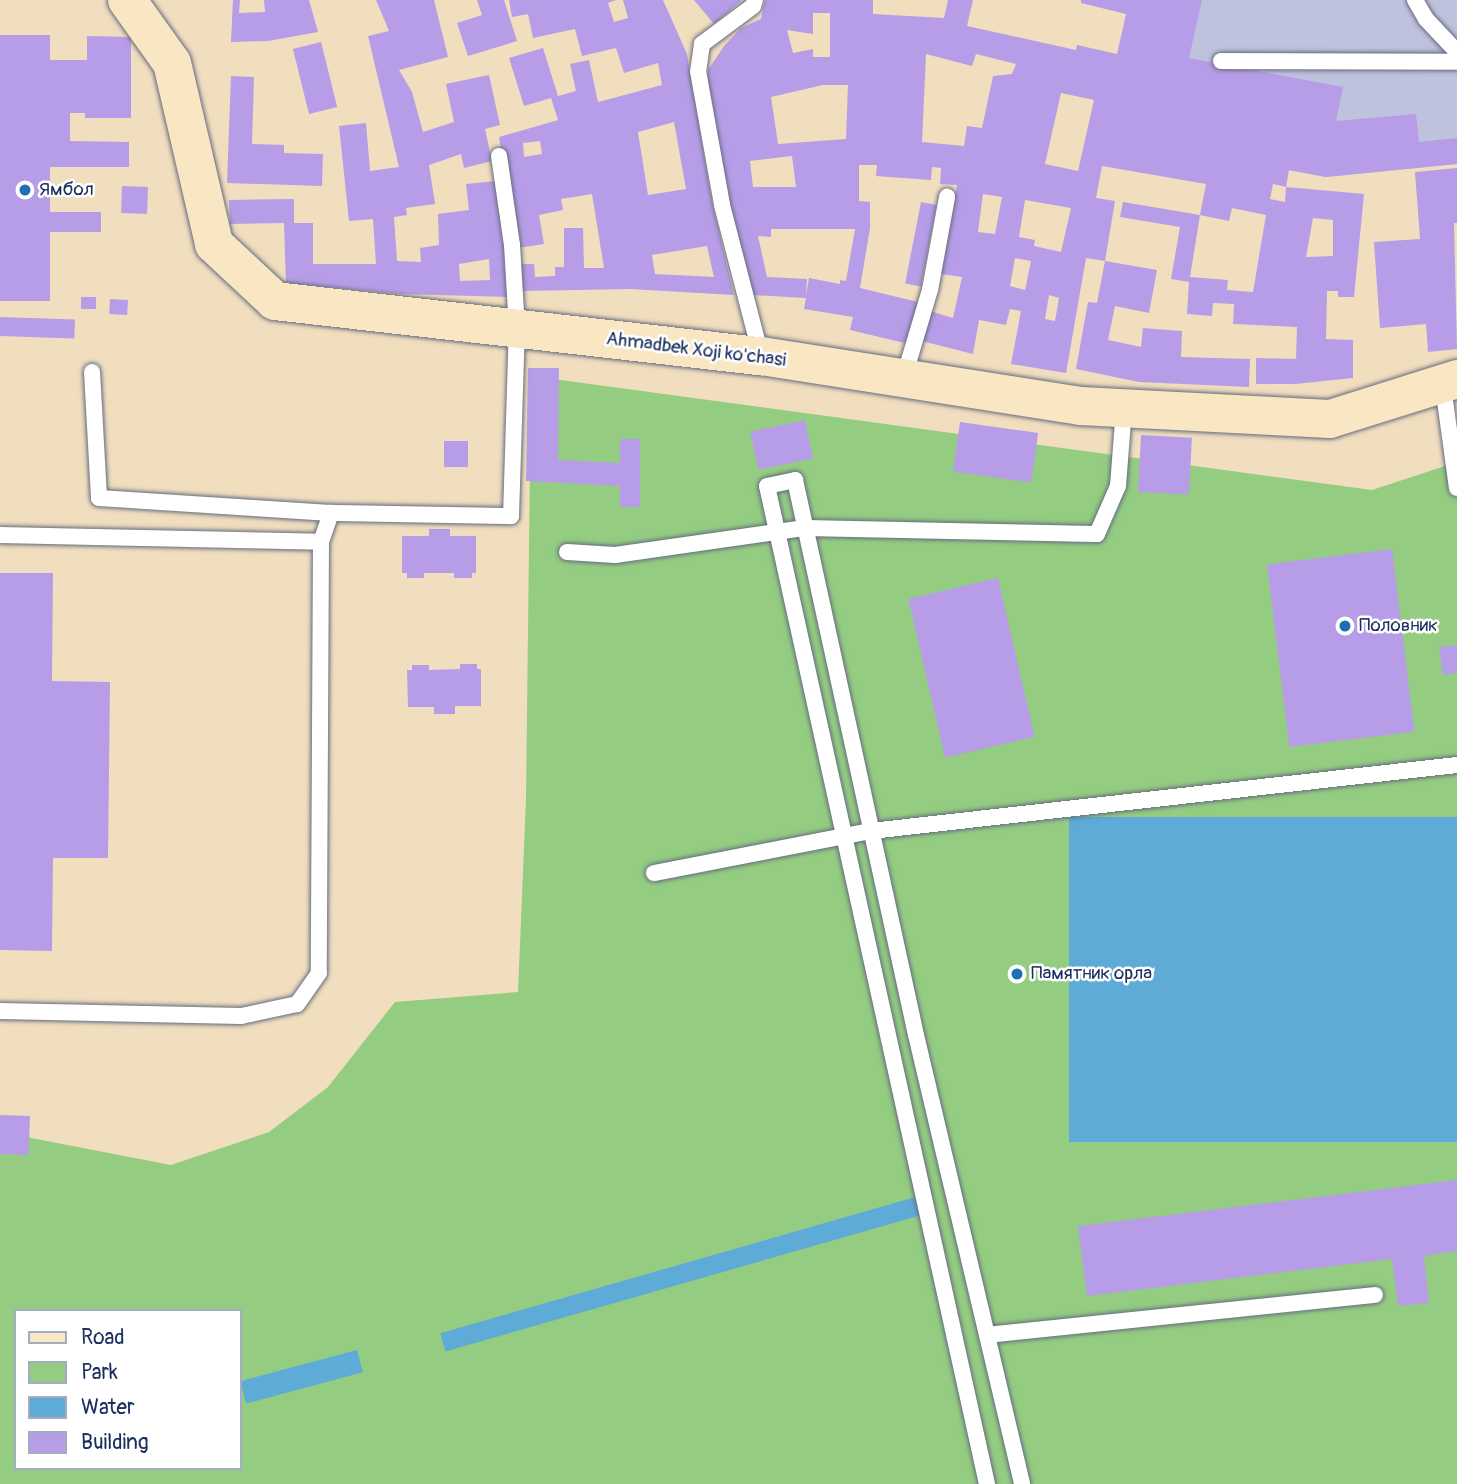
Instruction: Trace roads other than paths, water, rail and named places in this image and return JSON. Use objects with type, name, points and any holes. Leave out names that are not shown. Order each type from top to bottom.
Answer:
[{"type":"street","name":"Ahmadbek Xoji ko'chasi","points":[[127,0],[173,63],[214,244],[275,301],[761,356],[1081,406],[1330,419],[1450,383]]},
{"type":"lane","points":[[755,0],[753,6],[702,44],[698,71],[722,205],[761,356]]},
{"type":"lane","points":[[1415,0],[1426,19],[1457,52]]},
{"type":"lane","points":[[1221,61],[1457,62]]},
{"type":"lane","points":[[92,372],[99,498],[331,513],[511,516],[517,329],[512,245],[499,156]]},
{"type":"lane","points":[[904,377],[930,290],[947,197]]},
{"type":"lane","points":[[1450,383],[1456,478]]},
{"type":"lane","points":[[567,552],[615,555],[805,528],[1097,534],[1118,486],[1124,408]]},
{"type":"lane","points":[[987,1484],[904,1097],[843,836],[767,486],[795,480],[871,831],[1022,1484]]},
{"type":"lane","points":[[0,1011],[241,1016],[298,1004],[319,973],[321,542],[331,513]]},
{"type":"lane","points":[[0,535],[321,542]]},
{"type":"lane","points":[[654,873],[871,831],[1457,765]]},
{"type":"lane","points":[[987,1335],[1375,1294]]},
{"type":"water","points":[[1069,817],[1457,817],[1457,1142],[1069,1142]]},
{"type":"water","points":[[919,1196],[924,1214],[446,1352],[440,1333]]},
{"type":"water","points":[[357,1350],[363,1372],[246,1404],[242,1381]]},
{"type":"place","name":"Ямбол","points":[[25,190]]},
{"type":"place","name":"Половник","points":[[1345,626]]},
{"type":"place","name":"Памятник орла","points":[[1017,974]]}]
